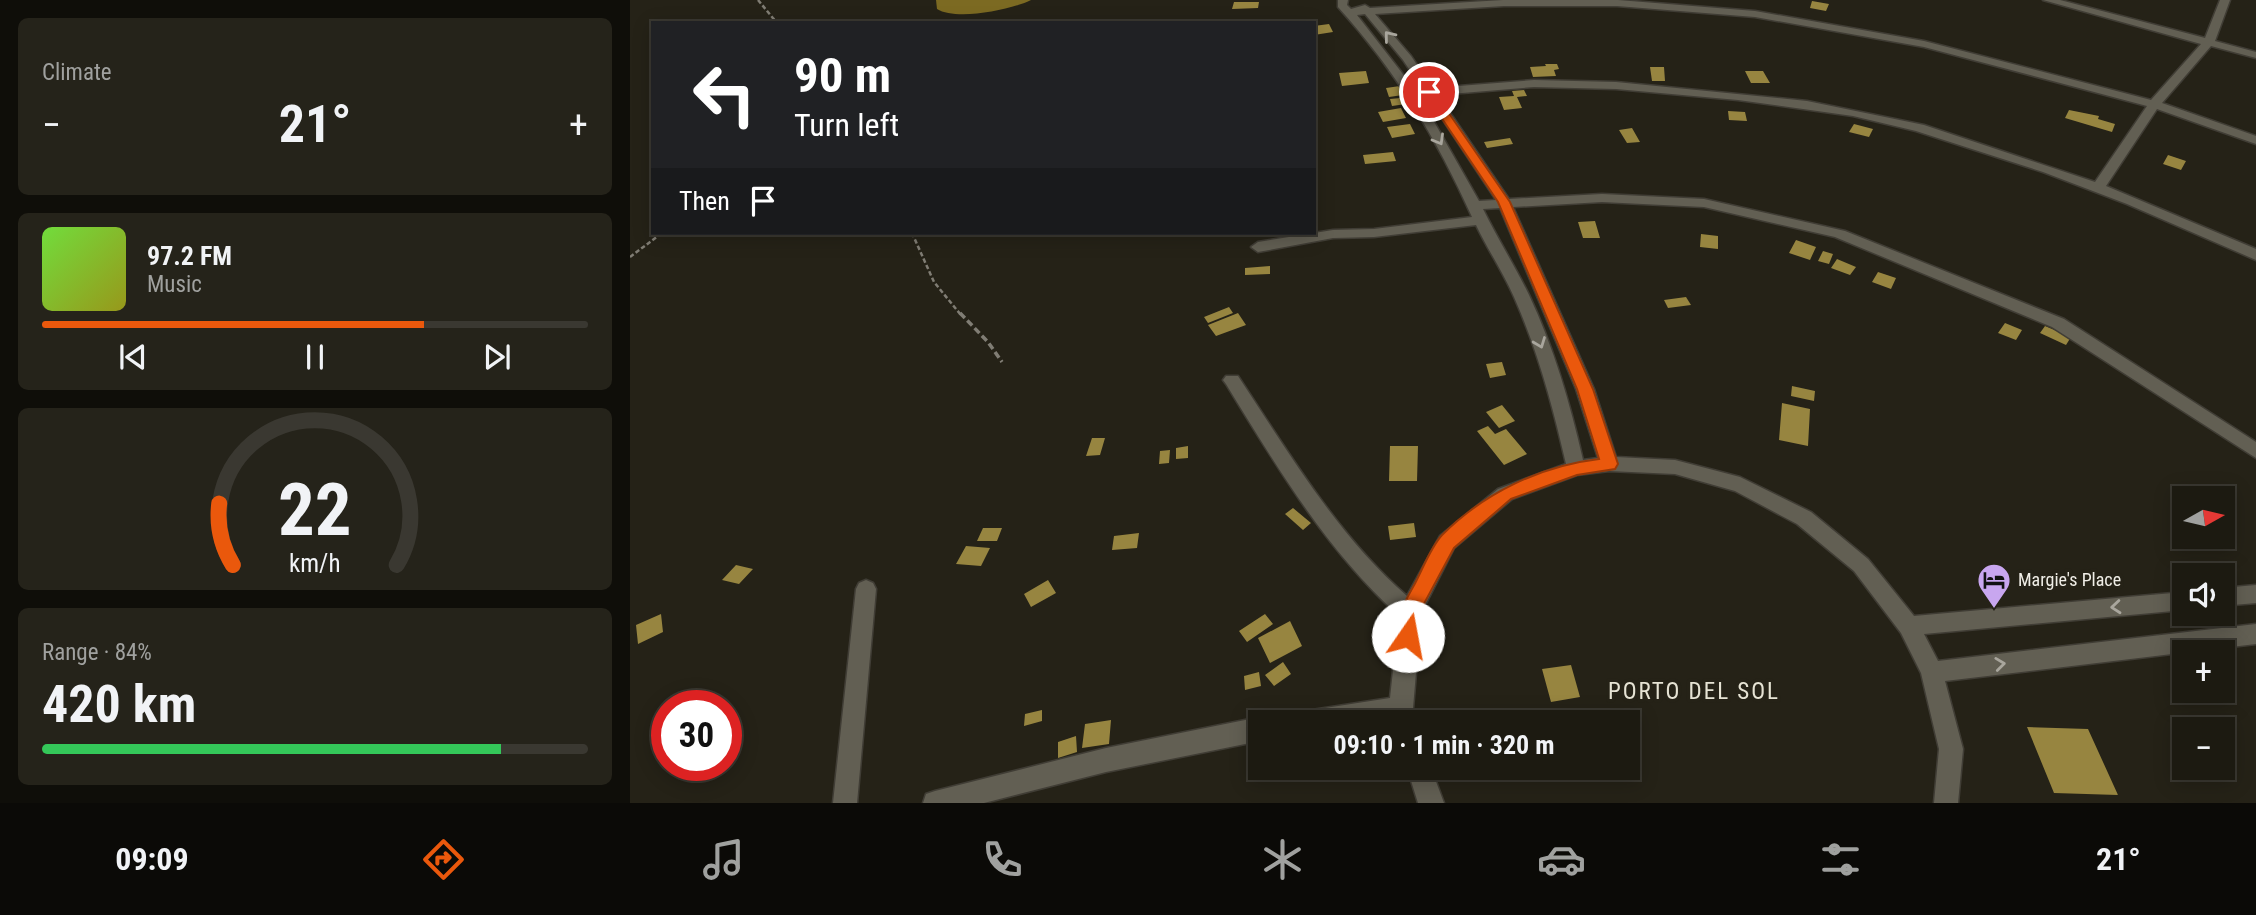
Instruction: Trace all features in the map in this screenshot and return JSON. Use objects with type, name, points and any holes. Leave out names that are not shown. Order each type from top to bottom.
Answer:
[{"type":"street","points":[[2048,0],[2256,55]]},
{"type":"street","points":[[2098,188],[2138,132],[2154,104],[2209,42],[2225,0]]},
{"type":"street","points":[[1346,6],[1617,3],[1755,14],[1924,44],[2154,104],[2256,140]]},
{"type":"street","points":[[1346,6],[1412,95],[1522,296],[1555,381],[1576,468]]},
{"type":"street","points":[[1365,6],[1407,58],[1504,202],[1585,389],[1609,464]]},
{"type":"street","points":[[1412,95],[1555,81],[1655,86],[1811,104],[1919,128],[2098,188],[2256,255]]},
{"type":"street","points":[[1258,247],[1333,234],[1374,233],[1478,213],[1504,202],[1602,198],[1704,203],[1840,234],[2058,323],[2256,452]]},
{"type":"street","points":[[1232,380],[1304,492],[1368,574],[1410,612]]},
{"type":"street","points":[[1403,710],[1410,612],[1447,542],[1505,494],[1576,468],[1609,464],[1675,467],[1740,485],[1804,518],[1861,565],[1909,626],[1932,672],[1951,749],[1946,803]]},
{"type":"street","points":[[845,803],[866,589]]},
{"type":"street","points":[[2235,596],[2256,594]]},
{"type":"street","points":[[1909,626],[2172,602]]},
{"type":"street","points":[[1932,672],[2256,634]]},
{"type":"street","points":[[935,803],[1106,760],[1248,731]]},
{"type":"street","points":[[1423,780],[1432,803]]},
{"type":"path","points":[[758,0],[775,21]]},
{"type":"path","points":[[630,257],[659,235]]},
{"type":"path","points":[[913,235],[937,287],[969,323],[989,340],[1002,362]]},
{"type":"shaded area","points":[[936,0],[1031,0],[997,10],[957,14],[937,9]]},
{"type":"building","points":[[1812,1],[1829,4],[1826,11],[1810,8]]},
{"type":"building","points":[[1234,2],[1259,2],[1258,8],[1232,9]]},
{"type":"building","points":[[1329,24],[1333,32],[1316,35],[1316,26]]},
{"type":"building","points":[[1545,64],[1557,64],[1559,69],[1554,70],[1556,76],[1533,77],[1530,67],[1546,66]]},
{"type":"building","points":[[1650,67],[1664,67],[1665,81],[1652,81]]},
{"type":"building","points":[[1366,71],[1369,83],[1342,86],[1339,73]]},
{"type":"building","points":[[1745,71],[1763,71],[1770,83],[1751,83]]},
{"type":"building","points":[[1400,86],[1403,95],[1389,97],[1386,88]]},
{"type":"building","points":[[1524,90],[1527,96],[1517,97],[1522,108],[1504,110],[1499,97],[1514,96],[1512,91]]},
{"type":"building","points":[[1411,97],[1413,103],[1392,106],[1390,99]]},
{"type":"building","points":[[1401,108],[1406,118],[1383,122],[1378,112]]},
{"type":"building","points":[[2069,110],[2099,116],[2098,119],[2115,124],[2112,132],[2065,118]]},
{"type":"building","points":[[1728,111],[1745,112],[1747,121],[1729,120]]},
{"type":"building","points":[[1410,124],[1415,134],[1392,138],[1387,127]]},
{"type":"building","points":[[1854,124],[1873,129],[1869,137],[1849,132]]},
{"type":"building","points":[[1632,128],[1640,142],[1627,143],[1619,130]]},
{"type":"building","points":[[1510,138],[1513,144],[1487,148],[1484,142]]},
{"type":"building","points":[[1393,152],[1396,161],[1365,164],[1363,155]]},
{"type":"building","points":[[2168,155],[2186,161],[2181,170],[2163,164]]},
{"type":"building","points":[[1595,221],[1600,238],[1583,238],[1578,222]]},
{"type":"building","points":[[1701,234],[1718,236],[1718,249],[1700,247]]},
{"type":"building","points":[[1796,240],[1816,247],[1810,260],[1789,253]]},
{"type":"building","points":[[1823,251],[1833,254],[1829,264],[1818,261]]},
{"type":"building","points":[[1837,259],[1856,267],[1850,275],[1831,268]]},
{"type":"building","points":[[1270,266],[1270,274],[1245,275],[1245,268]]},
{"type":"building","points":[[1878,272],[1896,278],[1891,289],[1872,282]]},
{"type":"building","points":[[1686,297],[1691,305],[1668,308],[1664,300]]},
{"type":"building","points":[[1229,307],[1233,313],[1208,323],[1204,317]]},
{"type":"building","points":[[1238,313],[1246,325],[1216,336],[1208,325]]},
{"type":"building","points":[[2005,323],[2022,330],[2016,340],[1998,333]]},
{"type":"building","points":[[2045,326],[2071,337],[2066,345],[2040,333]]},
{"type":"building","points":[[1502,362],[1506,375],[1490,378],[1486,364]]},
{"type":"building","points":[[1792,386],[1815,391],[1814,401],[1791,396]]},
{"type":"building","points":[[1782,403],[1810,409],[1808,446],[1779,440]]},
{"type":"building","points":[[1502,405],[1515,421],[1499,428],[1486,412]]},
{"type":"building","points":[[1488,426],[1495,434],[1506,429],[1527,454],[1504,465],[1477,431]]},
{"type":"building","points":[[1092,438],[1105,438],[1100,455],[1086,456]]},
{"type":"building","points":[[1188,446],[1188,458],[1176,459],[1176,448]]},
{"type":"building","points":[[1390,446],[1418,446],[1417,481],[1389,481]]},
{"type":"building","points":[[1170,450],[1169,463],[1159,464],[1160,451]]},
{"type":"building","points":[[1293,508],[1311,523],[1303,530],[1285,514]]},
{"type":"building","points":[[1414,523],[1416,537],[1390,540],[1388,526]]},
{"type":"building","points":[[983,528],[1002,528],[997,541],[977,541]]},
{"type":"building","points":[[1139,533],[1137,548],[1112,550],[1114,536]]},
{"type":"building","points":[[966,546],[990,548],[981,566],[956,564]]},
{"type":"building","points":[[736,565],[753,569],[739,584],[722,580]]},
{"type":"building","points":[[1048,580],[1056,593],[1031,607],[1024,594]]},
{"type":"building","points":[[661,614],[663,632],[638,644],[636,625]]},
{"type":"building","points":[[1265,614],[1273,624],[1247,642],[1239,631]]},
{"type":"building","points":[[1290,621],[1302,646],[1270,663],[1258,638]]},
{"type":"building","points":[[1283,662],[1291,674],[1274,686],[1265,675]]},
{"type":"building","points":[[1571,665],[1580,697],[1551,702],[1542,669]]},
{"type":"building","points":[[1259,672],[1261,686],[1245,690],[1244,676]]},
{"type":"building","points":[[1042,710],[1042,721],[1024,726],[1025,714]]},
{"type":"building","points":[[1111,720],[1109,744],[1082,748],[1085,724]]},
{"type":"building","points":[[2027,727],[2088,729],[2118,795],[2054,793]]},
{"type":"building","points":[[1076,736],[1077,752],[1058,758],[1058,742]]},
{"type":"place","name":"Margie's Place","points":[[1994,610]]},
{"type":"district","name":"PORTO DEL SOL","points":[[1694,691]]},
{"type":"route","points":[[1408,636],[1410,612],[1447,542],[1505,494],[1576,468],[1609,464],[1585,389],[1504,202],[1429,92]]}]
